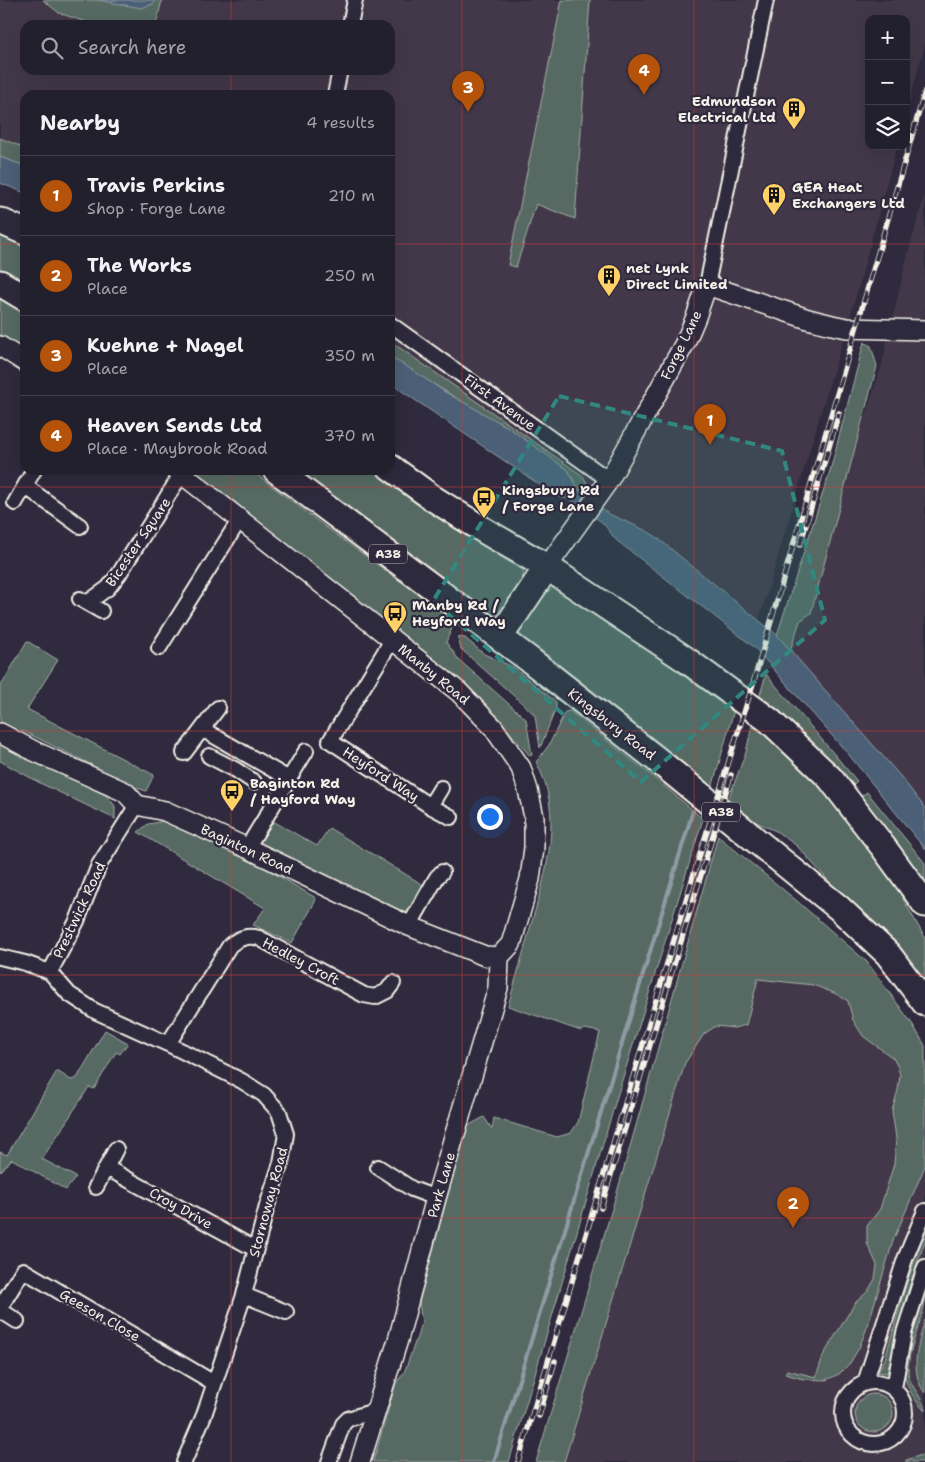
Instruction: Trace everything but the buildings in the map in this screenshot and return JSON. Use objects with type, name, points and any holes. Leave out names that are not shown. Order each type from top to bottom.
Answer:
[{"type":"highway","points":[[0,221],[20,230]]},
{"type":"highway","points":[[0,283],[20,295]]},
{"type":"highway","points":[[395,472],[434,499],[547,567],[685,659],[770,721],[830,778],[925,904]]},
{"type":"highway","name":"Kingsbury Road","points":[[283,475],[500,637],[655,758],[839,908],[888,954],[925,1003]]},
{"type":"highway","points":[[500,637],[547,567]]},
{"type":"highway","points":[[900,871],[925,924]]},
{"type":"street","points":[[351,20],[355,0]]},
{"type":"street","points":[[766,0],[707,285],[808,319],[832,325],[847,328],[925,330]]},
{"type":"street","points":[[336,90],[339,75]]},
{"type":"street","name":"Forge Lane","points":[[547,567],[605,485],[685,343],[707,285]]},
{"type":"street","name":"First Avenue","points":[[395,328],[605,485]]},
{"type":"street","points":[[0,346],[20,359]]},
{"type":"street","points":[[15,504],[31,475]]},
{"type":"street","name":"Bicester Square","points":[[101,611],[83,601],[108,588],[119,574],[178,475]]},
{"type":"street","name":"Manby Road","points":[[184,475],[459,692],[477,708],[493,727],[521,768],[534,817],[534,848],[530,879],[511,944],[499,957]]},
{"type":"street","points":[[25,486],[80,526]]},
{"type":"street","points":[[159,648],[240,519]]},
{"type":"street","name":"Heyford Way","points":[[392,640],[330,741],[451,818]]},
{"type":"street","points":[[184,753],[218,708]]},
{"type":"street","points":[[202,729],[289,779]]},
{"type":"street","name":"Baginton Road","points":[[0,733],[34,751],[125,792],[138,804],[165,811],[247,848],[408,926],[485,956],[499,957]]},
{"type":"street","points":[[247,848],[306,751]]},
{"type":"street","points":[[236,770],[243,752]]},
{"type":"street","points":[[209,756],[254,782]]},
{"type":"street","name":"Heyford Way","points":[[430,806],[440,788]]},
{"type":"street","name":"Prestwick Road","points":[[0,957],[50,972],[77,921],[99,865],[138,804]]},
{"type":"street","points":[[408,926],[437,877],[442,872]]},
{"type":"street","name":"Hedley Croft","points":[[168,1044],[230,945],[240,938],[250,936],[260,938],[364,995],[375,997],[386,991],[393,983]]},
{"type":"street","name":"Park Lane","points":[[360,1462],[398,1340],[436,1198],[498,988],[499,957]]},
{"type":"street","name":"Stornoway Road","points":[[50,972],[69,994],[95,1011],[168,1044],[242,1081],[264,1095],[279,1112],[286,1134],[282,1163],[267,1206],[244,1296],[204,1415],[184,1462]]},
{"type":"street","points":[[96,1187],[116,1149]]},
{"type":"street","points":[[378,1167],[412,1189],[436,1198]]},
{"type":"street","name":"Croy Drive","points":[[107,1168],[255,1249]]},
{"type":"street","points":[[864,1383],[904,1259],[925,1211]]},
{"type":"street","points":[[894,1388],[904,1333],[925,1268]]},
{"type":"street","name":"Geeson Close","points":[[16,1321],[0,1309],[23,1270],[214,1383]]},
{"type":"street","points":[[244,1296],[286,1312]]},
{"type":"street","points":[[875,1381],[885,1383],[894,1388],[903,1400],[906,1409],[905,1418],[902,1427],[890,1440],[868,1444],[852,1434],[847,1427],[843,1409],[850,1393],[864,1383],[875,1381]]},
{"type":"street","points":[[329,1462],[342,1424],[348,1419],[375,1411]]},
{"type":"highlighted area","points":[[559,396],[782,451],[825,620],[641,782],[433,601]]},
{"type":"shaded area","points":[[0,0],[43,0],[59,13],[80,20],[20,20],[20,75],[395,75],[395,20],[157,20],[162,0],[925,0],[925,45],[910,99],[910,15],[865,15],[865,150],[896,150],[858,289],[759,619],[655,536],[643,528],[607,513],[578,489],[568,470],[530,444],[395,360],[395,90],[20,90],[20,164],[0,157]]},
{"type":"shaded area","points":[[925,194],[925,808],[901,777],[790,651],[881,368],[908,253]]},
{"type":"shaded area","points":[[810,919],[867,962],[925,1042],[925,1462],[564,1462],[697,1025]]},
{"type":"green space","points":[[43,0],[162,0],[157,20],[80,20],[59,13]]},
{"type":"green space","points":[[562,0],[590,0],[575,219],[536,204],[516,267],[508,265]]},
{"type":"green space","points":[[0,138],[20,146],[20,164],[0,157]]},
{"type":"green space","points":[[0,231],[20,239],[20,286],[0,275]]},
{"type":"green space","points":[[0,296],[20,309],[20,355],[0,343]]},
{"type":"green space","points":[[864,342],[871,346],[877,366],[811,613],[800,621],[790,651],[777,635],[830,471]]},
{"type":"green space","points":[[395,344],[583,476],[590,488],[587,496],[578,489],[568,470],[530,444],[395,360]]},
{"type":"green space","points":[[187,475],[258,475],[455,621],[446,642],[459,660],[526,719],[532,755],[530,756],[496,716],[487,712]]},
{"type":"green space","points":[[299,475],[387,475],[427,503],[441,520],[524,571],[521,584],[495,616],[486,614]]},
{"type":"green space","points":[[553,588],[562,589],[720,694],[734,710],[711,792],[517,636],[545,593]]},
{"type":"green space","points":[[458,637],[465,638],[484,654],[513,667],[556,702],[556,708],[540,748],[535,716],[461,649]]},
{"type":"green space","points":[[27,641],[58,660],[27,709],[154,775],[146,791],[94,772],[92,765],[23,731],[18,734],[0,721],[0,683],[2,684]]},
{"type":"green space","points":[[766,674],[857,781],[852,786],[860,797],[867,792],[925,863],[925,892],[757,705]]},
{"type":"green space","points":[[570,711],[703,819],[616,1100],[509,1462],[373,1462],[396,1383],[404,1373],[422,1323],[419,1303],[466,1127],[484,1117],[492,1129],[494,1118],[557,1137],[571,1133],[578,1122],[600,1032],[585,1029],[581,1031],[508,1006],[543,882],[550,842],[551,821],[549,801],[544,781],[536,762],[549,745],[565,712]]},
{"type":"green space","points":[[753,721],[819,782],[887,870],[925,938],[925,988],[797,846],[776,831],[753,821],[728,800],[746,752]]},
{"type":"green space","points":[[0,742],[107,796],[115,806],[115,819],[42,784],[0,761]]},
{"type":"green space","points":[[165,821],[248,858],[316,898],[292,943],[253,925],[265,908],[138,832],[148,824]]},
{"type":"green space","points":[[273,821],[317,846],[329,828],[425,886],[408,915],[262,847],[259,842]]},
{"type":"green space","points":[[718,836],[867,962],[913,1025],[925,1046],[925,1166],[893,1241],[868,1325],[859,1348],[850,1363],[839,1374],[826,1380],[803,1379],[785,1374],[787,1370],[816,1377],[823,1356],[844,1321],[855,1303],[868,1291],[875,1279],[877,1265],[867,1243],[867,1226],[880,1209],[894,1164],[896,1138],[892,1111],[900,1075],[893,1058],[863,1036],[853,1020],[848,1001],[813,985],[758,979],[746,1025],[734,1028],[716,1026],[704,1034],[685,1063],[564,1462],[536,1462],[620,1182]]},
{"type":"green space","points":[[105,1030],[128,1043],[120,1054],[116,1052],[94,1089],[89,1087],[42,1159],[76,1177],[66,1190],[12,1159],[0,1172],[0,1152],[7,1155],[57,1071],[71,1080],[77,1078]]},
{"type":"green space","points":[[925,1231],[925,1241],[909,1287],[887,1373],[878,1372],[885,1359],[906,1285]]},
{"type":"green space","points":[[925,1285],[925,1301],[912,1346],[908,1373],[923,1402],[925,1411],[910,1391],[906,1382],[905,1369],[908,1345]]},
{"type":"green space","points":[[925,1320],[925,1393],[917,1376],[916,1358]]},
{"type":"green space","points":[[874,1394],[888,1399],[893,1413],[888,1427],[874,1432],[860,1427],[855,1413],[860,1399]]},
{"type":"green space","points":[[925,1454],[925,1462],[906,1462],[906,1460]]},
{"type":"water","points":[[98,0],[155,0],[153,4],[141,8]]},
{"type":"water","points":[[0,157],[20,164],[20,191],[0,183]]},
{"type":"water","points":[[395,360],[445,392],[506,426],[568,470],[578,489],[607,513],[655,536],[777,635],[901,777],[925,808],[925,849],[849,755],[754,647],[616,540],[603,523],[571,500],[556,496],[395,386]]},
{"type":"waterway","points":[[494,1462],[693,811]]},
{"type":"railway","points":[[518,1462],[691,883],[752,687],[925,91]]},
{"type":"railway","points":[[800,545],[839,413]]},
{"type":"railway","points":[[601,1208],[731,775]]},
{"type":"railway","points":[[539,1416],[555,1361]]},
{"type":"place","name":"Heaven Sends Ltd","points":[[644,95]]},
{"type":"place","name":"Kuehne + Nagel","points":[[468,112]]},
{"type":"place","name":"Edmundson Electrical Ltd","points":[[794,130]]},
{"type":"place","name":"GEA Heat Exchangers Ltd","points":[[774,216]]},
{"type":"place","name":"net Lynk Direct Limited","points":[[609,297]]},
{"type":"place","name":"Travis Perkins","points":[[710,445]]},
{"type":"place","name":"Kingsbury Rd / Forge Lane","points":[[484,519]]},
{"type":"place","name":"Manby Rd / Heyford Way","points":[[395,634]]},
{"type":"place","name":"Baginton Rd / Hayford Way","points":[[232,812]]},
{"type":"place","name":"The Works","points":[[793,1228]]}]
